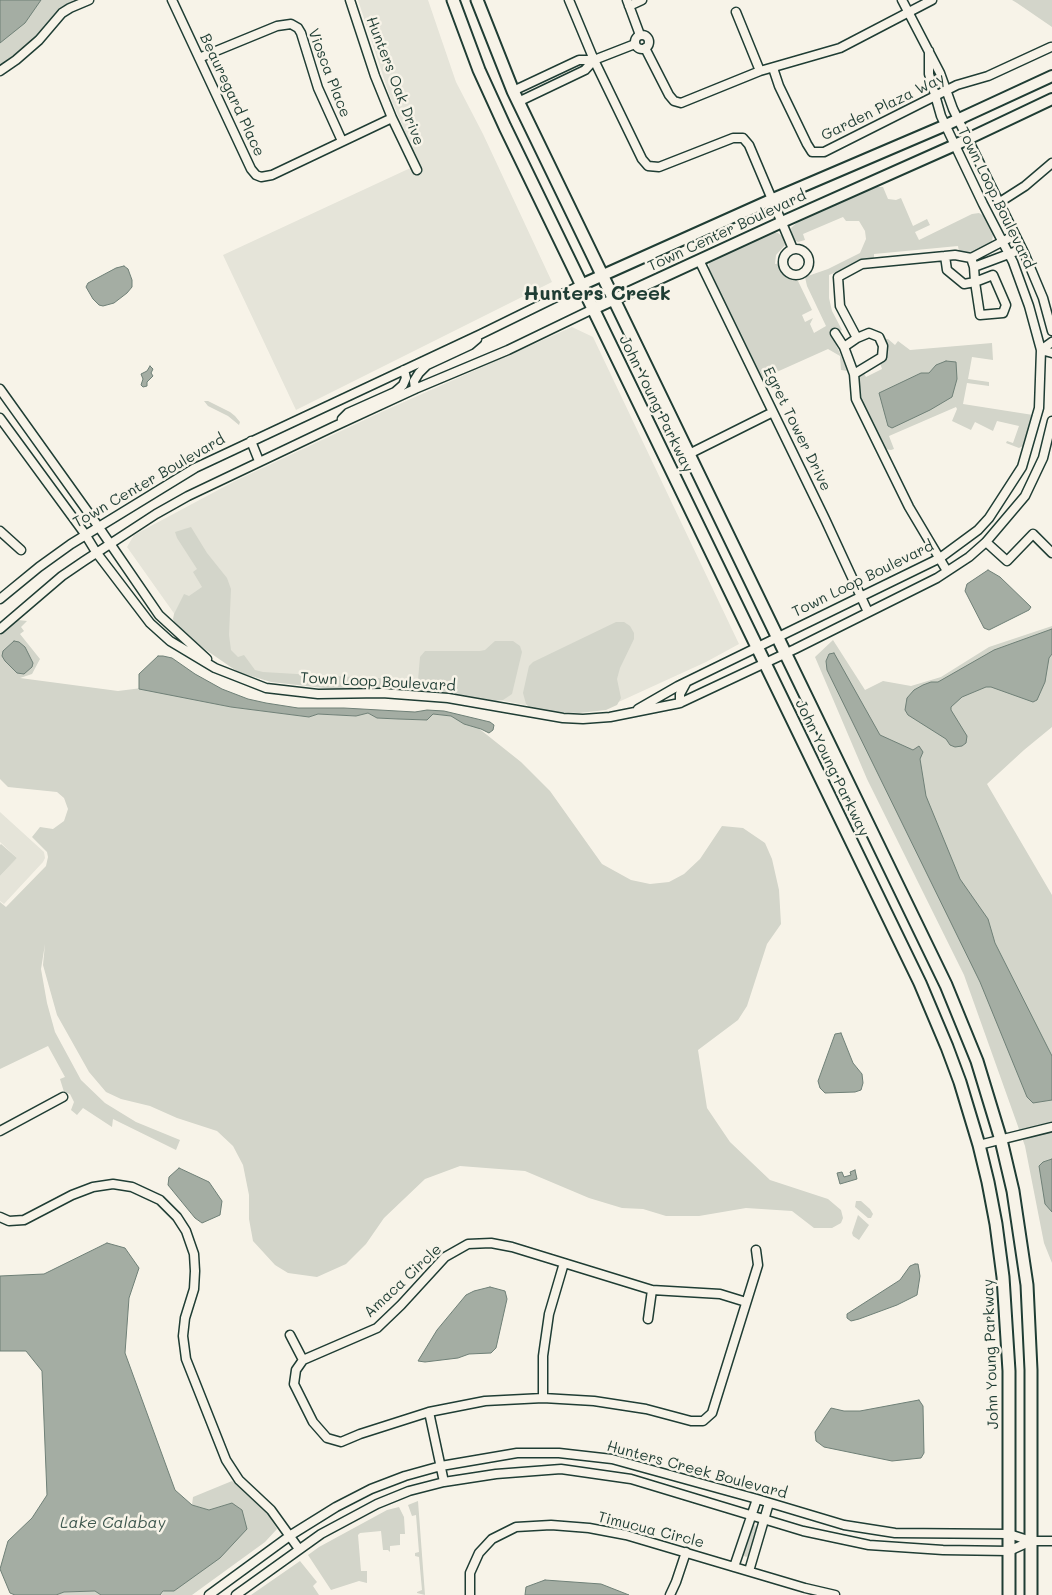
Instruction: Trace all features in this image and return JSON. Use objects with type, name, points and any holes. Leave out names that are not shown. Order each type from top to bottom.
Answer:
[{"type":"highway","name":"John Young Parkway","points":[[453,0],[482,76],[581,285],[934,1013],[960,1082],[979,1145],[996,1224],[1006,1306],[1009,1371],[1009,1595]]},
{"type":"highway","name":"John Young Parkway","points":[[477,0],[518,102],[946,985],[977,1061],[1001,1140],[1019,1221],[1027,1285],[1031,1370],[1031,1595]]},
{"type":"main road","name":"Town Center Boulevard","points":[[581,285],[773,199],[958,120],[1052,76]]},
{"type":"main road","name":"Town Center Boulevard","points":[[593,309],[1052,99]]},
{"type":"street","points":[[0,72],[39,40],[62,13],[89,0]]},
{"type":"street","name":"Beauregard Place","points":[[172,0],[251,169],[256,175],[266,177],[272,175],[392,118]]},
{"type":"street","name":"Hunters Oak Drive","points":[[350,0],[375,76],[392,118],[417,170]]},
{"type":"street","points":[[569,0],[594,60],[642,159],[648,166],[659,167],[733,138],[743,138],[749,145],[793,249]]},
{"type":"street","points":[[640,35],[628,3],[642,0]]},
{"type":"street","name":"Town Loop Boulevard","points":[[902,0],[940,73],[958,120],[1022,249],[1043,298],[1052,331]]},
{"type":"street","points":[[645,48],[669,95],[674,101],[681,103],[760,71],[840,48],[932,0]]},
{"type":"street","points":[[736,12],[760,71]]},
{"type":"street","name":"Viosca Place","points":[[199,58],[277,26],[291,24],[298,28],[302,33],[318,88],[342,141]]},
{"type":"street","points":[[640,35],[645,36],[649,41],[645,48],[639,49],[635,44],[636,38],[640,35]]},
{"type":"street","points":[[513,91],[580,60],[594,60],[635,44]]},
{"type":"street","name":"Garden Plaza Way","points":[[773,68],[779,86],[807,144],[812,152],[824,152],[957,85],[988,76],[1051,47]]},
{"type":"street","name":"Town Loop Boulevard","points":[[632,712],[777,637],[940,558],[978,530],[989,518],[1022,467],[1039,408],[1041,350],[1029,306],[1009,254],[941,116],[930,74],[929,51]]},
{"type":"street","points":[[518,102],[585,70],[594,60]]},
{"type":"street","points":[[1000,202],[1025,186],[1052,163]]},
{"type":"street","points":[[857,338],[840,306],[838,278],[862,264],[954,255],[971,258],[1015,235]]},
{"type":"street","points":[[974,268],[1022,249]]},
{"type":"street","points":[[945,256],[947,270],[958,282],[964,284],[975,282],[994,275],[1006,305],[1003,312],[980,315],[975,282],[974,268],[971,258]]},
{"type":"street","name":"Egret Tower Drive","points":[[699,260],[868,612]]},
{"type":"street","name":"Town Center Boulevard","points":[[0,598],[85,534],[195,468],[581,285]]},
{"type":"street","name":"Town Center Boulevard","points":[[0,629],[62,576],[110,543],[188,496],[414,389],[508,350],[593,309]]},
{"type":"street","points":[[835,333],[844,347],[854,374],[856,399],[909,507],[947,571]]},
{"type":"street","points":[[844,347],[857,338],[869,333],[879,337],[884,346],[882,357],[854,374]]},
{"type":"street","name":"Town Center Boulevard","points":[[414,389],[414,381],[419,373],[428,366],[470,345],[481,334]]},
{"type":"street","points":[[1041,350],[1052,342]]},
{"type":"street","points":[[1041,350],[1052,353]]},
{"type":"street","name":"Town Center Boulevard","points":[[333,427],[348,414],[394,392],[403,385],[406,378],[404,370]]},
{"type":"street","name":"Town Loop Boulevard","points":[[0,389],[159,615],[215,668]]},
{"type":"street","points":[[689,454],[773,412]]},
{"type":"street","name":"Town Loop Boulevard","points":[[0,418],[85,534],[96,552],[150,623],[170,641],[215,668],[266,688],[318,694],[382,693],[448,698],[562,718],[592,718],[680,703],[765,663],[947,571],[969,557],[986,542],[1025,496],[1043,458],[1052,422]]},
{"type":"street","points":[[251,441],[259,461]]},
{"type":"street","points":[[0,531],[21,550]]},
{"type":"street","points":[[986,542],[1007,561],[1034,534],[1052,553]]},
{"type":"street","points":[[680,703],[681,689],[687,682]]},
{"type":"street","points":[[0,1130],[63,1097]]},
{"type":"street","points":[[979,1145],[1044,1127],[1052,1127]]},
{"type":"street","points":[[0,1217],[9,1221],[24,1220],[72,1195],[94,1187],[112,1184],[132,1187],[160,1200],[177,1217],[186,1231],[194,1254],[194,1288],[185,1318],[183,1336],[186,1359],[226,1460],[239,1480],[271,1510],[299,1549]]},
{"type":"street","name":"Amaca Circle","points":[[303,1360],[377,1328],[445,1257],[468,1244],[491,1243],[512,1246],[652,1290],[720,1294],[746,1302]]},
{"type":"street","points":[[290,1335],[303,1360],[296,1370],[294,1384],[313,1422],[327,1438],[341,1442],[429,1412],[485,1401],[543,1398],[594,1401],[646,1409],[691,1421],[703,1421],[712,1413],[758,1265],[756,1250]]},
{"type":"street","points":[[543,1398],[543,1356],[549,1314],[564,1263]]},
{"type":"street","points":[[648,1319],[652,1290]]},
{"type":"street","points":[[429,1412],[444,1482]]},
{"type":"street","name":"Hunters Creek Boulevard","points":[[209,1595],[291,1536],[336,1507],[371,1489],[405,1476],[441,1466],[517,1453],[559,1453],[612,1459],[844,1525],[895,1533],[1009,1534],[1031,1541],[1052,1541]]},
{"type":"street","name":"Hunters Creek Boulevard","points":[[236,1595],[322,1534],[377,1504],[409,1491],[444,1482],[496,1474],[561,1470],[631,1478],[803,1531],[869,1545],[943,1550],[1009,1551],[1031,1541]]},
{"type":"street","points":[[734,1566],[757,1499]]},
{"type":"street","points":[[749,1571],[769,1503]]},
{"type":"street","name":"Timucua Circle","points":[[470,1595],[470,1573],[479,1553],[492,1539],[516,1526],[551,1525],[589,1528],[626,1535],[805,1588],[835,1595]]},
{"type":"street","points":[[670,1595],[686,1552]]},
{"type":"shaded area","points":[[0,0],[74,0],[59,8],[34,38],[14,57],[0,66]]},
{"type":"shaded area","points":[[358,0],[428,0],[456,82],[483,134],[552,282],[296,410],[223,255],[419,164],[390,97]]},
{"type":"shaded area","points":[[1012,0],[1052,0],[1052,27],[1017,3]]},
{"type":"shaded area","points":[[873,187],[883,187],[888,199],[896,200],[901,198],[913,226],[927,219],[930,225],[915,232],[919,240],[972,214],[979,213],[984,216],[993,234],[992,242],[987,248],[977,253],[967,254],[959,252],[958,246],[874,254],[874,259],[864,260],[829,275],[829,298],[832,311],[842,330],[832,336],[848,371],[841,370],[840,356],[828,349],[761,379],[709,269],[709,263],[714,258],[773,232],[778,233],[786,244],[776,255],[775,264],[780,263],[786,273],[798,281],[812,310],[802,315],[805,322],[813,318],[810,324],[814,333],[826,326],[807,286],[805,277],[828,269],[860,253],[866,239],[865,231],[859,221],[846,221],[843,217],[803,234],[805,240],[798,242],[793,240],[791,228],[801,219]]},
{"type":"shaded area","points":[[572,327],[593,337],[739,644],[706,662],[612,705],[540,708],[459,692],[271,681],[178,619],[127,547],[134,535],[235,481],[377,414]]},
{"type":"shaded area","points":[[885,339],[888,339],[895,345],[898,341],[910,350],[992,343],[993,360],[972,357],[968,379],[989,382],[989,386],[967,383],[963,404],[1033,415],[1025,445],[1019,448],[1006,443],[1007,441],[1013,443],[1019,426],[997,421],[993,431],[975,422],[971,430],[952,421],[957,409],[956,407],[889,436],[894,449],[885,449],[859,394],[857,375],[863,372],[866,377],[882,369],[880,363],[885,359],[887,346]]},
{"type":"shaded area","points":[[204,401],[208,401],[230,412],[240,422],[239,425],[228,416],[208,406]]},
{"type":"shaded area","points":[[191,527],[207,553],[227,578],[231,589],[229,635],[231,650],[238,657],[244,655],[255,670],[263,672],[418,680],[420,657],[425,651],[480,651],[485,650],[495,641],[513,641],[520,646],[522,652],[512,694],[503,700],[495,701],[419,690],[383,688],[333,689],[271,682],[238,672],[190,639],[176,626],[173,619],[184,594],[189,596],[202,587],[193,572],[197,569],[175,532]]},
{"type":"shaded area","points":[[18,620],[27,621],[21,627],[24,631],[20,634],[40,659],[32,674],[20,678],[118,691],[142,688],[231,707],[309,717],[318,714],[356,716],[368,713],[377,718],[427,720],[433,714],[451,716],[464,724],[477,727],[521,762],[550,791],[602,864],[631,880],[650,884],[669,882],[684,874],[700,859],[722,826],[743,828],[765,843],[772,859],[779,890],[781,924],[767,944],[747,1006],[738,1020],[698,1050],[707,1108],[730,1142],[770,1180],[828,1199],[841,1210],[843,1218],[841,1223],[832,1228],[814,1228],[792,1211],[746,1208],[699,1216],[666,1216],[643,1209],[622,1208],[589,1198],[525,1171],[460,1166],[425,1179],[384,1218],[366,1244],[346,1264],[317,1277],[288,1273],[275,1265],[253,1241],[249,1219],[249,1195],[243,1165],[233,1146],[217,1131],[177,1118],[150,1106],[121,1099],[106,1092],[89,1072],[57,1015],[43,965],[45,944],[41,969],[47,1003],[55,1032],[81,1080],[105,1103],[136,1122],[180,1140],[176,1150],[113,1119],[112,1127],[83,1108],[77,1115],[71,1110],[74,1102],[70,1094],[64,1092],[60,1079],[65,1077],[48,1046],[0,1069],[0,902],[6,907],[46,866],[47,852],[32,837],[40,827],[53,829],[64,821],[68,809],[64,798],[57,792],[8,787],[0,779],[0,635]]},
{"type":"shaded area","points":[[616,622],[624,622],[630,626],[634,633],[634,639],[620,668],[617,679],[621,698],[617,705],[606,710],[579,713],[543,711],[530,708],[526,704],[523,693],[529,666],[533,662]]},
{"type":"shaded area","points":[[1052,626],[1052,727],[987,784],[1052,895],[1052,1263],[1044,1243],[1025,1146],[964,975],[867,779],[815,657],[833,640],[865,690],[883,681],[911,686],[941,677],[989,647]]},
{"type":"shaded area","points":[[0,812],[44,852],[45,858],[4,904],[0,901],[0,876],[17,858],[0,842]]},
{"type":"shaded area","points":[[0,845],[17,858],[0,876]]},
{"type":"shaded area","points":[[856,1201],[861,1201],[870,1209],[873,1214],[871,1218],[868,1218],[855,1207]]},
{"type":"shaded area","points":[[858,1215],[869,1225],[859,1240],[852,1233]]},
{"type":"shaded area","points":[[232,1481],[266,1511],[277,1529],[265,1542],[192,1595],[161,1595],[232,1503],[209,1510],[192,1505],[193,1497]]},
{"type":"shaded area","points":[[418,1501],[425,1595],[417,1593],[422,1590],[419,1557],[415,1556],[415,1553],[419,1552],[416,1515],[412,1516],[408,1505]]},
{"type":"shaded area","points":[[399,1507],[404,1517],[405,1534],[400,1534],[400,1545],[390,1546],[390,1552],[383,1550],[381,1531],[360,1533],[358,1535],[361,1571],[367,1571],[367,1583],[359,1581],[331,1590],[308,1555],[319,1547],[387,1510]]},
{"type":"shaded area","points":[[755,1525],[757,1531],[750,1555],[746,1557],[743,1555],[743,1550],[752,1526]]},
{"type":"shaded area","points":[[300,1561],[317,1582],[313,1586],[319,1595],[251,1595]]},
{"type":"shaded area","points":[[96,1591],[101,1595],[56,1595],[64,1592]]},
{"type":"water","points":[[0,0],[41,0],[25,23],[0,43]]},
{"type":"water","points":[[124,266],[128,269],[132,280],[132,287],[114,303],[103,306],[99,305],[86,287],[88,283],[116,268]]},
{"type":"water","points":[[946,361],[956,362],[957,379],[952,397],[892,428],[888,426],[879,393],[921,373],[929,373],[936,365]]},
{"type":"water","points":[[150,366],[153,369],[151,373],[153,376],[147,382],[147,386],[143,387],[141,385],[143,379],[141,374],[147,371]]},
{"type":"water","points":[[988,570],[1000,577],[1031,607],[1029,610],[989,630],[984,628],[965,591],[967,584]]},
{"type":"water","points":[[1052,629],[1052,654],[1049,658],[1045,682],[1037,700],[1033,702],[991,687],[986,687],[962,697],[951,707],[967,736],[966,743],[962,746],[955,747],[950,745],[946,739],[908,715],[905,710],[907,698],[914,690],[923,685],[938,682],[994,650]]},
{"type":"water","points":[[14,641],[19,642],[25,647],[33,663],[32,667],[24,674],[17,673],[2,656],[3,651]]},
{"type":"water","points":[[834,653],[880,735],[913,750],[919,746],[923,752],[920,759],[926,796],[960,879],[988,919],[995,943],[1052,1056],[1052,1100],[1033,1103],[1027,1097],[980,982],[827,670],[826,661],[829,654]]},
{"type":"water","points":[[158,656],[172,658],[222,689],[248,699],[266,703],[298,708],[344,708],[415,712],[427,710],[444,711],[490,722],[494,725],[493,730],[489,733],[464,724],[451,716],[433,714],[427,720],[377,718],[368,713],[356,716],[318,714],[309,717],[231,707],[139,689],[139,674]]},
{"type":"water","points":[[841,1033],[853,1063],[862,1074],[863,1083],[861,1090],[855,1092],[825,1093],[820,1088],[818,1081],[835,1034]]},
{"type":"water","points":[[1052,1159],[1052,1212],[1045,1204],[1039,1166],[1043,1162]]},
{"type":"water","points":[[179,1168],[209,1182],[222,1201],[220,1215],[202,1223],[195,1218],[168,1185],[169,1177]]},
{"type":"water","points":[[855,1170],[857,1179],[840,1184],[837,1173],[842,1172],[844,1177],[851,1175],[850,1172]]},
{"type":"water","name":"Lake Calabay","points":[[107,1243],[125,1248],[139,1268],[129,1298],[125,1353],[175,1490],[192,1505],[209,1510],[232,1503],[242,1510],[247,1529],[220,1558],[174,1591],[163,1591],[160,1595],[101,1595],[95,1591],[64,1592],[56,1595],[15,1595],[10,1593],[0,1569],[8,1541],[32,1518],[47,1495],[42,1371],[26,1351],[0,1351],[0,1276],[44,1274]]},
{"type":"water","points":[[918,1264],[920,1276],[917,1295],[897,1305],[859,1319],[851,1321],[847,1318],[847,1314],[900,1280],[910,1266]]},
{"type":"water","points":[[490,1287],[505,1291],[507,1299],[496,1348],[491,1353],[469,1354],[458,1358],[425,1362],[418,1361],[437,1330],[466,1295]]},
{"type":"water","points":[[919,1400],[923,1406],[924,1453],[921,1458],[892,1461],[824,1447],[816,1441],[815,1432],[831,1408],[844,1411],[860,1411]]},
{"type":"water","points":[[545,1580],[601,1584],[629,1595],[525,1595],[526,1587]]},
{"type":"district","name":"Hunters Creek","points":[[597,294]]}]
